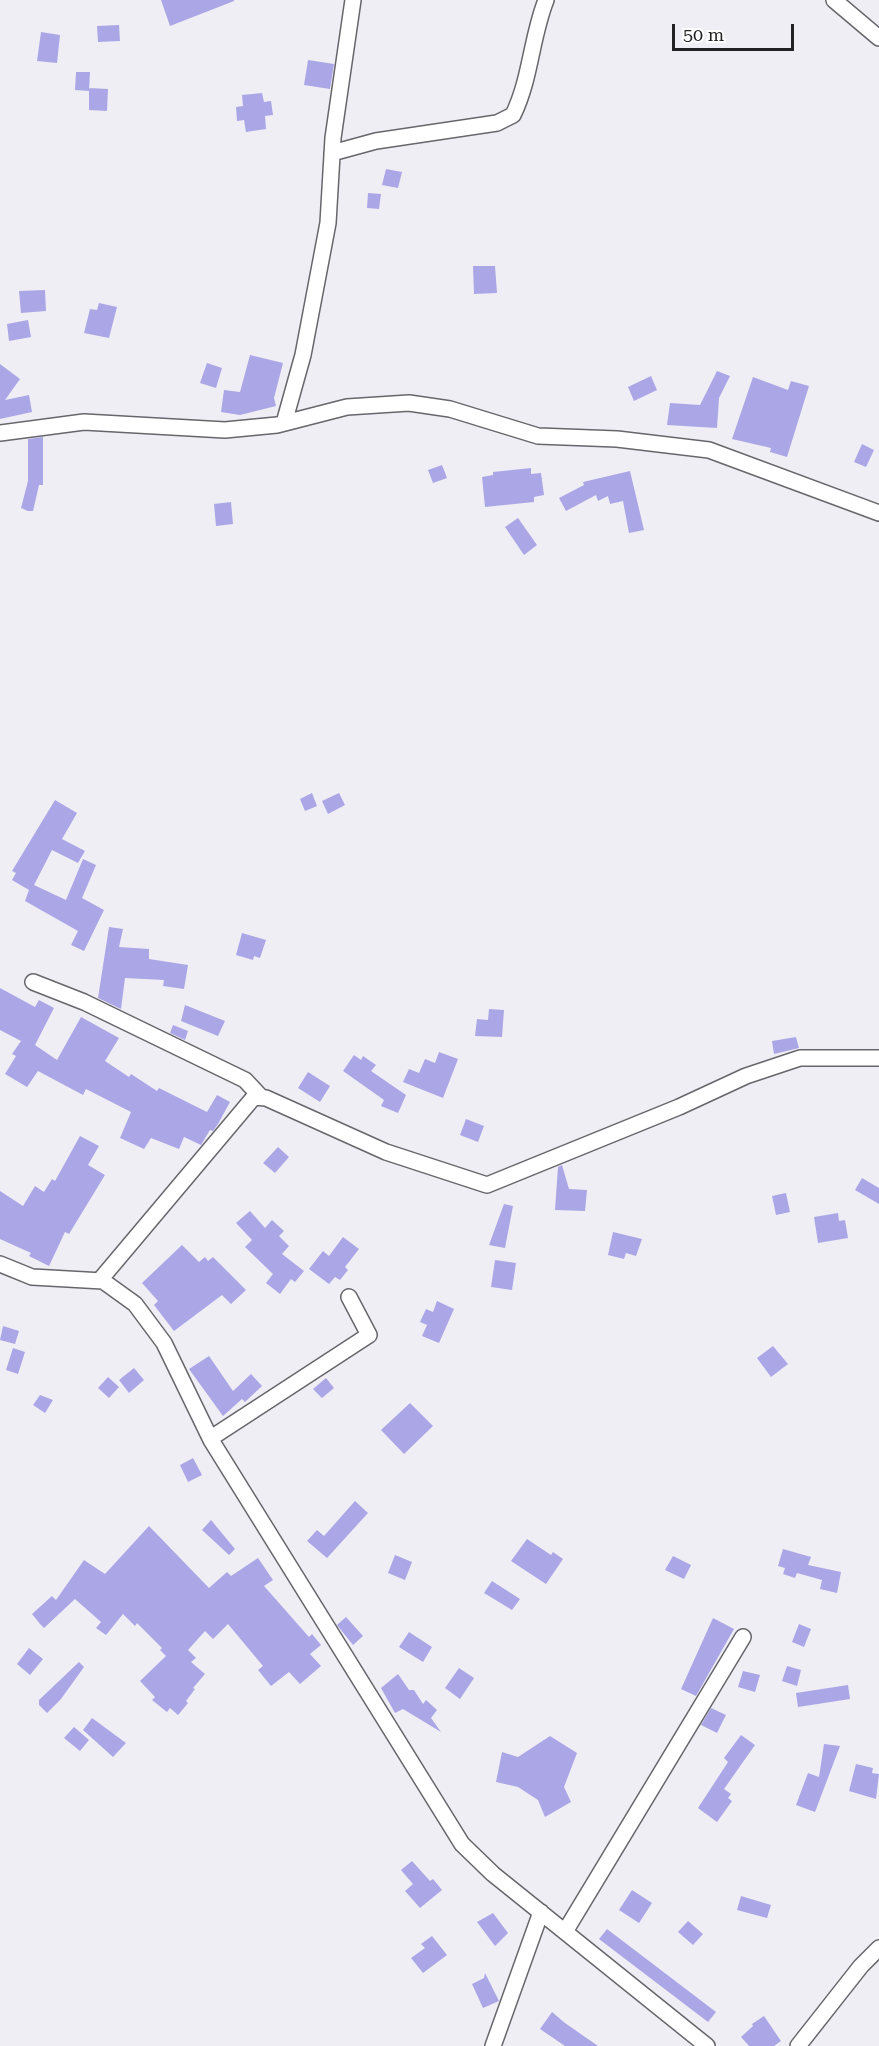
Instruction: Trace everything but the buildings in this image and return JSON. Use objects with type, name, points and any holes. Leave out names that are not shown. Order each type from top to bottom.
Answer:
[{"type":"street","points":[[284,423],[303,355],[326,234],[332,153],[353,0]]},
{"type":"street","points":[[332,153],[376,141],[497,123],[513,116],[525,91],[538,21],[546,0]]},
{"type":"street","points":[[834,0],[879,38]]},
{"type":"street","points":[[0,433],[84,422],[225,430],[284,423],[357,405],[376,403],[419,405],[450,409],[538,436],[617,439],[709,450],[879,513]]},
{"type":"street","points":[[33,982],[84,1002],[245,1080],[260,1096],[386,1152],[487,1185],[680,1107],[746,1076],[800,1058],[879,1058]]},
{"type":"street","points":[[100,1280],[254,1097],[260,1096]]},
{"type":"street","points":[[0,1264],[32,1277],[100,1280],[114,1287],[135,1304],[164,1343],[211,1438],[462,1844],[493,1874],[566,1930],[707,2046]]},
{"type":"street","points":[[211,1438],[369,1335],[349,1297]]},
{"type":"street","points":[[566,1930],[743,1637]]},
{"type":"street","points":[[493,2046],[541,1912]]},
{"type":"street","points":[[798,2046],[861,1966],[879,1948]]}]
